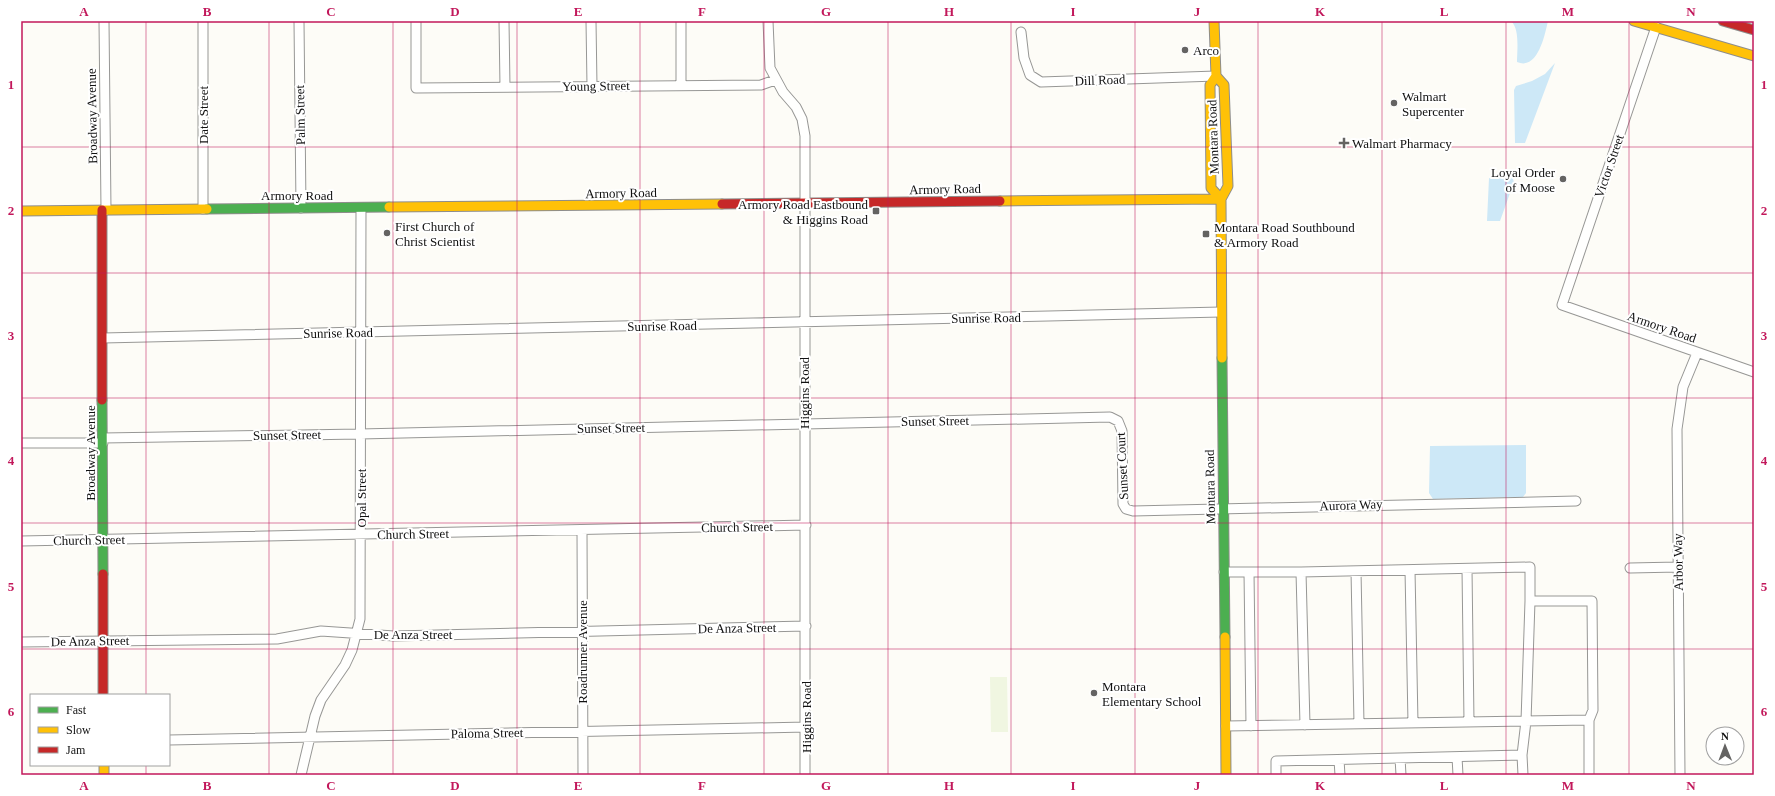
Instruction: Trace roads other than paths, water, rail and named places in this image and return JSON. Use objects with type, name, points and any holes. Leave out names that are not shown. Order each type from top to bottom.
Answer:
[{"type":"main road","name":"Montara Road","points":[[1214,21],[1216,76],[1210,85],[1211,188],[1221,199]]},
{"type":"main road","points":[[1634,21],[1754,56]]},
{"type":"main road","points":[[1723,21],[1754,30]]},
{"type":"main road","name":"Montara Road","points":[[1216,76],[1224,85],[1228,186],[1221,199],[1226,775]]},
{"type":"main road","name":"Armory Road","points":[[21,211],[1221,199]]},
{"type":"main road","name":"Broadway Avenue","points":[[103,694],[104,210]]},
{"type":"street","name":"Broadway Avenue","points":[[104,21],[104,210]]},
{"type":"street","name":"Date Street","points":[[203,21],[203,209]]},
{"type":"street","name":"Palm Street","points":[[299,21],[301,208]]},
{"type":"street","name":"Young Street","points":[[416,21],[416,88],[761,85],[775,80]]},
{"type":"street","points":[[504,21],[504,87]]},
{"type":"street","points":[[591,21],[592,86]]},
{"type":"street","points":[[680,21],[681,85]]},
{"type":"street","name":"Higgins Road","points":[[768,21],[769,59],[775,80],[796,108],[802,119],[805,136],[805,775]]},
{"type":"street","name":"Victor Street","points":[[1562,305],[1656,27]]},
{"type":"street","name":"Dill Road","points":[[1021,32],[1024,58],[1030,75],[1041,82],[1216,76]]},
{"type":"street","name":"Opal Street","points":[[301,775],[315,716],[321,700],[345,665],[357,634],[362,604],[360,434],[361,208]]},
{"type":"street","name":"Armory Road","points":[[1562,305],[1754,372]]},
{"type":"street","name":"Sunrise Road","points":[[103,338],[1221,312]]},
{"type":"street","name":"Arbor Way","points":[[1680,775],[1677,429],[1683,386],[1697,353]]},
{"type":"street","name":"Sunset Street","points":[[21,443],[1110,416],[1118,421]]},
{"type":"street","name":"Sunset Court","points":[[1118,421],[1122,431],[1123,504],[1126,509]]},
{"type":"street","name":"Aurora Way","points":[[1126,509],[1133,511],[1576,501]]},
{"type":"street","name":"Church Street","points":[[21,541],[806,525]]},
{"type":"street","name":"Roadrunner Avenue","points":[[582,530],[583,775]]},
{"type":"street","points":[[1224,572],[1302,572],[1530,567],[1526,721],[1522,755],[1523,775]]},
{"type":"street","points":[[1630,568],[1678,567]]},
{"type":"street","points":[[1467,569],[1469,722]]},
{"type":"street","points":[[1410,570],[1413,723]]},
{"type":"street","points":[[1356,571],[1359,724]]},
{"type":"street","points":[[1249,572],[1251,726]]},
{"type":"street","points":[[1302,572],[1305,725]]},
{"type":"street","points":[[1530,601],[1592,601],[1593,710],[1589,720],[1589,775]]},
{"type":"street","name":"De Anza Street","points":[[21,642],[277,638],[321,630],[394,636],[806,626]]},
{"type":"street","points":[[1226,726],[1589,720]]},
{"type":"street","name":"Paloma Street","points":[[170,740],[806,727]]},
{"type":"street","points":[[1276,775],[1276,761],[1522,755]]},
{"type":"street","points":[[1458,757],[1458,775]]},
{"type":"street","points":[[1400,758],[1401,775]]},
{"type":"street","points":[[1339,760],[1340,775]]},
{"type":"water","points":[[1511,21],[1548,21],[1539,50],[1530,61],[1524,63],[1517,62],[1517,35],[1516,29]]},
{"type":"water","points":[[1555,63],[1525,143],[1515,143],[1514,90],[1516,86],[1532,81],[1545,74]]},
{"type":"water","points":[[1511,174],[1514,182],[1500,221],[1487,221],[1489,178]]},
{"type":"water","points":[[1526,445],[1526,493],[1523,497],[1433,499],[1429,493],[1430,446]]},
{"type":"place","name":"Arco","points":[[1185,50]]},
{"type":"place","name":"Walmart Supercenter","points":[[1394,103]]},
{"type":"place","name":"Walmart Pharmacy","points":[[1344,143]]},
{"type":"place","name":"Loyal Order of Moose","points":[[1563,179]]},
{"type":"place","name":"Armory Road Eastbound & Higgins Road","points":[[876,211]]},
{"type":"place","name":"First Church of Christ Scientist","points":[[387,233]]},
{"type":"place","name":"Montara Road Southbound & Armory Road","points":[[1206,234]]},
{"type":"place","name":"Montara Elementary School","points":[[1094,693]]}]
